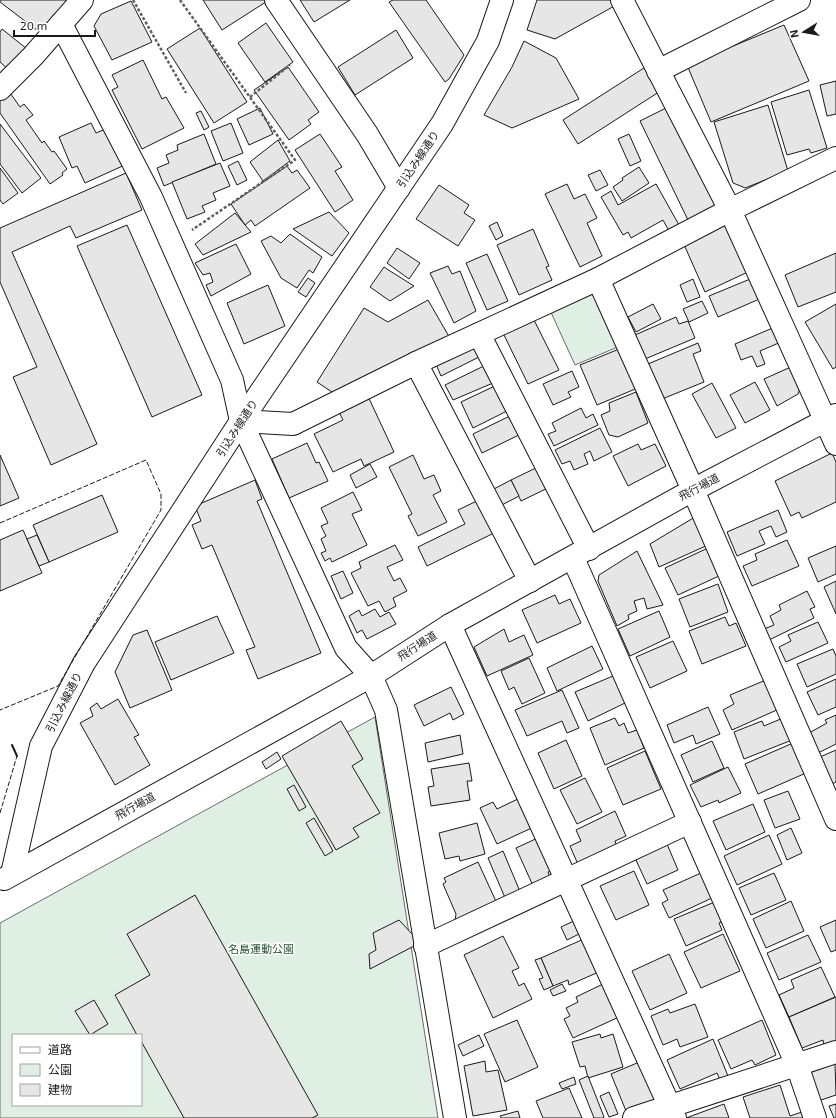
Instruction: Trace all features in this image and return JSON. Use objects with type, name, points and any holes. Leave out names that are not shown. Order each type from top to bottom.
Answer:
[{"type":"street","points":[[0,89],[82,0]]},
{"type":"street","points":[[276,0],[367,134],[399,188]]},
{"type":"street","name":"引込み線通り","points":[[6,878],[42,746],[84,663],[241,421],[442,124],[488,41],[502,0]]},
{"type":"street","points":[[622,0],[730,210],[831,418],[836,444]]},
{"type":"street","points":[[658,71],[798,0]]},
{"type":"street","points":[[61,24],[151,197],[232,380],[241,421],[346,648],[371,676],[386,710],[455,1118]]},
{"type":"street","points":[[241,421],[294,424],[416,363],[598,279],[730,210],[836,158]]},
{"type":"street","points":[[598,279],[693,490],[836,819]]},
{"type":"street","points":[[479,334],[581,553],[690,822],[797,1065],[815,1118]]},
{"type":"street","points":[[416,363],[530,581]]},
{"type":"street","name":"飛行場道","points":[[6,878],[371,676],[450,625],[693,490],[831,418]]},
{"type":"street","points":[[450,625],[672,1112]]},
{"type":"street","points":[[426,946],[690,822]]},
{"type":"street","points":[[634,1118],[672,1112],[836,1052]]},
{"type":"path","points":[[133,0],[186,93]]},
{"type":"path","points":[[171,244],[295,160],[180,0]]},
{"type":"path","points":[[250,97],[309,49]]},
{"type":"green space","points":[[594,288],[620,346],[575,365],[549,308]]},
{"type":"green space","name":"名島運動公園","points":[[375,717],[438,1118],[0,1118],[0,923]]},
{"type":"building","points":[[0,0],[68,0],[42,34],[0,2]]},
{"type":"building","points":[[203,0],[269,0],[222,30]]},
{"type":"building","points":[[300,0],[350,0],[314,22]]},
{"type":"building","points":[[393,0],[426,0],[464,55],[449,79],[445,82],[389,2]]},
{"type":"building","points":[[537,0],[616,0],[618,4],[555,39],[527,30]]},
{"type":"building","points":[[131,1],[152,42],[112,60],[94,26],[101,14]]},
{"type":"building","points":[[266,23],[293,62],[265,82],[238,43]]},
{"type":"building","points":[[784,25],[809,81],[711,122],[687,65]]},
{"type":"building","points":[[200,28],[247,102],[214,123],[167,49]]},
{"type":"building","points":[[2,29],[27,49],[9,70],[0,62],[0,32]]},
{"type":"building","points":[[396,30],[413,58],[355,95],[338,67]]},
{"type":"building","points":[[524,41],[556,58],[579,99],[512,128],[484,115],[512,67]]},
{"type":"building","points":[[143,60],[162,99],[166,97],[184,128],[142,149],[112,90],[118,87],[112,75]]},
{"type":"building","points":[[647,66],[662,90],[578,144],[563,120]]},
{"type":"building","points":[[288,67],[319,112],[308,120],[311,124],[289,140],[254,90]]},
{"type":"building","points":[[836,81],[836,114],[827,116],[820,85]]},
{"type":"building","points":[[8,90],[20,107],[24,104],[33,115],[26,120],[42,143],[44,141],[52,152],[54,151],[67,169],[62,173],[63,175],[50,184],[0,113],[0,96]]},
{"type":"building","points":[[809,90],[827,148],[811,153],[809,149],[787,155],[771,102]]},
{"type":"building","points":[[768,105],[788,171],[745,188],[733,183],[714,122]]},
{"type":"building","points":[[670,106],[717,204],[688,220],[640,121]]},
{"type":"building","points":[[260,108],[273,134],[249,145],[237,119]]},
{"type":"building","points":[[201,111],[209,127],[204,130],[196,113]]},
{"type":"building","points":[[91,123],[96,133],[110,127],[127,164],[85,183],[77,166],[72,168],[59,137]]},
{"type":"building","points":[[231,123],[243,153],[223,161],[211,131]]},
{"type":"building","points":[[0,124],[41,178],[22,193],[0,164]]},
{"type":"building","points":[[204,134],[216,164],[164,186],[157,168],[169,163],[166,155],[178,150],[177,145]]},
{"type":"building","points":[[320,134],[342,167],[335,171],[353,200],[335,212],[295,150]]},
{"type":"building","points":[[629,134],[641,161],[630,166],[618,139]]},
{"type":"building","points":[[278,140],[290,161],[263,181],[250,162]]},
{"type":"building","points":[[238,161],[247,180],[237,185],[228,166]]},
{"type":"building","points":[[220,163],[230,186],[213,193],[216,200],[202,206],[205,212],[187,219],[172,182]]},
{"type":"building","points":[[287,166],[292,173],[297,170],[310,188],[255,226],[251,220],[245,225],[231,204]]},
{"type":"building","points":[[639,167],[649,183],[622,201],[613,187],[623,180],[622,178]]},
{"type":"building","points":[[0,168],[18,193],[3,204],[0,200]]},
{"type":"building","points":[[600,170],[608,185],[596,191],[588,175]]},
{"type":"building","points":[[126,173],[142,210],[76,238],[70,226],[12,252],[97,444],[51,465],[13,377],[37,367],[0,282],[0,228]]},
{"type":"building","points":[[567,184],[574,199],[585,194],[597,218],[587,223],[602,256],[580,267],[545,194]]},
{"type":"building","points":[[656,184],[679,225],[669,231],[663,220],[631,238],[628,232],[623,235],[601,197],[611,191],[618,205]]},
{"type":"building","points":[[439,185],[469,205],[464,213],[475,220],[458,246],[416,219]]},
{"type":"building","points":[[329,212],[349,233],[332,256],[293,229]]},
{"type":"building","points":[[235,213],[251,232],[203,255],[195,244]]},
{"type":"building","points":[[729,220],[750,271],[705,292],[682,240]]},
{"type":"building","points":[[497,222],[503,236],[496,240],[489,226]]},
{"type":"building","points":[[127,225],[202,395],[152,417],[77,246]]},
{"type":"building","points":[[533,229],[549,266],[546,267],[552,280],[519,295],[497,245]]},
{"type":"building","points":[[290,234],[322,257],[313,273],[309,270],[297,288],[281,278],[261,241],[271,236],[281,243]]},
{"type":"building","points":[[236,244],[251,274],[211,296],[206,285],[213,282],[210,273],[203,275],[195,263]]},
{"type":"building","points":[[397,248],[420,263],[409,279],[387,263]]},
{"type":"building","points":[[836,253],[836,292],[798,307],[785,275]]},
{"type":"building","points":[[487,254],[508,301],[487,310],[466,263]]},
{"type":"building","points":[[448,266],[452,274],[460,271],[476,311],[454,323],[430,273]]},
{"type":"building","points":[[384,267],[414,286],[390,301],[370,287]]},
{"type":"building","points":[[755,277],[764,297],[718,317],[709,296]]},
{"type":"building","points":[[308,278],[315,283],[306,297],[298,292]]},
{"type":"building","points":[[693,279],[700,297],[687,302],[680,285]]},
{"type":"building","points":[[268,285],[285,326],[244,344],[227,303]]},
{"type":"building","points":[[428,300],[451,340],[341,398],[317,382],[364,308],[388,322]]},
{"type":"building","points":[[702,301],[708,313],[689,322],[683,309]]},
{"type":"building","points":[[653,304],[661,319],[636,332],[628,317]]},
{"type":"building","points":[[836,304],[836,367],[833,369],[805,322]]},
{"type":"building","points":[[676,317],[679,324],[688,321],[695,338],[645,359],[635,335]]},
{"type":"building","points":[[533,318],[559,370],[528,384],[503,333]]},
{"type":"building","points":[[775,327],[781,342],[760,351],[765,364],[757,367],[752,356],[741,360],[735,344]]},
{"type":"building","points":[[480,337],[487,353],[441,376],[435,362]]},
{"type":"building","points":[[698,343],[701,351],[693,354],[704,382],[662,399],[648,364]]},
{"type":"building","points":[[624,347],[640,387],[597,405],[580,365]]},
{"type":"building","points":[[492,362],[500,380],[453,400],[445,385]]},
{"type":"building","points":[[793,366],[801,386],[798,394],[777,406],[764,379]]},
{"type":"building","points":[[572,371],[579,387],[568,392],[571,397],[553,405],[543,384]]},
{"type":"building","points":[[755,382],[770,410],[745,423],[730,395]]},
{"type":"building","points":[[712,383],[736,428],[716,438],[692,394]]},
{"type":"building","points":[[499,384],[511,409],[473,428],[461,402]]},
{"type":"building","points":[[366,392],[394,452],[364,466],[361,459],[333,472],[314,434],[343,420],[336,406]]},
{"type":"building","points":[[636,392],[648,423],[618,437],[609,435],[601,415],[610,411],[609,403]]},
{"type":"building","points":[[581,408],[586,418],[593,414],[598,425],[554,446],[548,434],[556,431],[552,423]]},
{"type":"building","points":[[516,413],[525,432],[482,453],[473,434]]},
{"type":"building","points":[[600,428],[612,452],[594,461],[590,451],[584,454],[588,464],[574,470],[570,461],[562,464],[555,450]]},
{"type":"building","points":[[307,443],[316,463],[319,462],[328,481],[289,498],[272,459]]},
{"type":"building","points":[[638,444],[641,450],[655,444],[666,466],[628,486],[613,456]]},
{"type":"building","points":[[832,453],[836,462],[836,502],[802,518],[799,512],[791,516],[775,481]]},
{"type":"building","points":[[0,455],[19,498],[0,506]]},
{"type":"building","points":[[413,455],[424,479],[434,475],[441,491],[433,495],[447,522],[418,536],[408,516],[412,514],[389,467]]},
{"type":"building","points":[[370,464],[377,477],[356,488],[350,475]]},
{"type":"building","points":[[542,465],[552,486],[521,501],[511,480]]},
{"type":"building","points":[[255,480],[262,499],[257,501],[321,653],[258,679],[246,650],[255,647],[212,545],[202,549],[192,525],[201,521],[195,506]]},
{"type":"building","points":[[511,480],[519,496],[500,506],[492,490]]},
{"type":"building","points":[[353,492],[362,510],[352,514],[367,545],[332,562],[330,558],[325,561],[321,553],[326,551],[321,539],[326,536],[321,526],[328,523],[321,508]]},
{"type":"building","points":[[102,495],[118,532],[49,562],[33,525]]},
{"type":"building","points":[[481,499],[496,532],[427,566],[418,547],[465,524],[458,510]]},
{"type":"building","points":[[778,510],[787,532],[776,537],[771,526],[759,531],[765,544],[737,556],[727,532]]},
{"type":"building","points":[[695,517],[708,545],[659,567],[650,544]]},
{"type":"building","points":[[23,530],[42,573],[0,591],[0,540]]},
{"type":"building","points":[[37,535],[49,562],[39,566],[27,539]]},
{"type":"building","points":[[787,540],[799,566],[752,586],[743,566],[757,560],[755,554]]},
{"type":"building","points":[[395,545],[403,560],[387,567],[394,581],[400,578],[407,591],[393,598],[396,606],[385,612],[379,601],[368,606],[351,573],[361,568],[359,562]]},
{"type":"building","points":[[836,546],[836,574],[818,582],[808,558]]},
{"type":"building","points":[[708,548],[721,575],[678,595],[665,568]]},
{"type":"building","points":[[637,551],[663,605],[647,609],[644,598],[634,601],[637,611],[628,615],[629,619],[617,626],[598,581],[599,575]]},
{"type":"building","points":[[343,571],[353,593],[341,599],[331,576]]},
{"type":"building","points":[[836,581],[836,614],[824,587]]},
{"type":"building","points":[[718,584],[728,612],[690,627],[679,599]]},
{"type":"building","points":[[807,591],[815,607],[810,609],[814,618],[769,640],[764,629],[774,625],[770,616],[781,610],[779,605]]},
{"type":"building","points":[[555,595],[559,604],[570,599],[581,623],[537,643],[522,610]]},
{"type":"building","points":[[375,609],[380,617],[389,612],[396,624],[367,639],[362,630],[357,633],[349,616],[359,610],[362,616]]},
{"type":"building","points":[[659,611],[670,637],[630,656],[618,629]]},
{"type":"building","points":[[217,616],[234,653],[171,680],[155,642]]},
{"type":"building","points":[[725,617],[729,626],[736,623],[746,646],[702,664],[689,631]]},
{"type":"building","points":[[818,622],[828,643],[786,662],[779,647],[791,641],[788,635]]},
{"type":"building","points":[[504,629],[509,642],[524,635],[533,655],[487,676],[474,647]]},
{"type":"building","points":[[147,630],[172,690],[130,708],[115,672],[133,635]]},
{"type":"building","points":[[673,641],[687,671],[650,688],[636,657]]},
{"type":"building","points":[[592,646],[603,669],[557,691],[547,668]]},
{"type":"building","points":[[833,649],[836,656],[836,674],[807,687],[797,664]]},
{"type":"building","points":[[529,658],[545,693],[522,704],[514,687],[509,690],[501,671]]},
{"type":"building","points":[[613,676],[625,703],[588,721],[575,692]]},
{"type":"building","points":[[836,679],[836,707],[818,715],[807,692]]},
{"type":"building","points":[[766,680],[779,709],[732,730],[723,710],[734,704],[730,695]]},
{"type":"building","points":[[451,687],[464,714],[453,720],[450,713],[424,726],[414,705]]},
{"type":"building","points":[[562,690],[579,728],[567,733],[562,721],[527,736],[515,710]]},
{"type":"building","points":[[118,699],[139,735],[134,737],[150,765],[115,785],[80,723],[93,716],[90,708],[97,703],[101,709]]},
{"type":"building","points":[[708,707],[720,734],[696,744],[693,735],[674,743],[667,725]]},
{"type":"building","points":[[836,715],[836,744],[818,753],[809,733],[827,723],[825,720]]},
{"type":"building","points":[[615,718],[619,726],[624,723],[628,733],[637,730],[644,748],[605,765],[590,728]]},
{"type":"building","points":[[783,718],[792,740],[744,759],[734,732],[762,721],[764,726]]},
{"type":"building","points":[[341,721],[363,759],[352,766],[380,813],[353,828],[359,837],[336,850],[282,756]]},
{"type":"building","points":[[460,735],[463,754],[428,762],[425,743]]},
{"type":"building","points":[[566,740],[582,776],[554,789],[538,753]]},
{"type":"building","points":[[712,741],[724,768],[693,782],[681,755]]},
{"type":"building","points":[[793,743],[806,773],[758,794],[745,764]]},
{"type":"building","points":[[836,750],[836,782],[832,784],[820,757]]},
{"type":"building","points":[[645,751],[661,789],[623,805],[607,768]]},
{"type":"building","points":[[277,752],[281,759],[266,769],[262,762]]},
{"type":"building","points":[[469,763],[472,781],[467,781],[470,800],[431,806],[428,787],[434,786],[431,769]]},
{"type":"building","points":[[728,767],[741,793],[719,803],[718,800],[701,807],[690,785]]},
{"type":"building","points":[[585,778],[602,812],[577,824],[560,790]]},
{"type":"building","points":[[294,785],[306,807],[299,811],[287,789]]},
{"type":"building","points":[[788,791],[800,819],[775,828],[764,800]]},
{"type":"building","points":[[522,797],[536,826],[497,844],[480,808],[493,802],[497,809]]},
{"type":"building","points":[[753,804],[765,832],[726,850],[713,821]]},
{"type":"building","points":[[615,811],[626,836],[615,841],[619,853],[580,869],[570,846],[581,841],[576,830]]},
{"type":"building","points":[[314,818],[333,851],[325,856],[306,823]]},
{"type":"building","points":[[477,823],[485,854],[460,861],[459,856],[445,859],[439,833]]},
{"type":"building","points":[[791,828],[802,853],[787,860],[777,835]]},
{"type":"building","points":[[769,835],[782,864],[737,885],[724,856]]},
{"type":"building","points":[[542,836],[557,868],[548,872],[551,880],[534,888],[516,848]]},
{"type":"building","points":[[667,844],[678,870],[647,884],[635,858]]},
{"type":"building","points":[[503,851],[521,894],[506,900],[488,858]]},
{"type":"building","points":[[478,862],[499,908],[454,928],[456,914],[443,884],[446,882],[444,878]]},
{"type":"building","points":[[634,871],[649,905],[616,920],[600,886]]},
{"type":"building","points":[[701,873],[712,898],[669,918],[662,903],[668,900],[663,890]]},
{"type":"building","points":[[774,873],[786,900],[751,915],[739,888]]},
{"type":"building","points":[[195,895],[318,1115],[312,1118],[184,1118],[142,1043],[142,1034],[136,1034],[115,995],[150,975],[127,934]]},
{"type":"building","points":[[717,901],[726,920],[719,923],[722,930],[686,946],[674,919]]},
{"type":"building","points":[[791,901],[804,931],[766,948],[753,919]]},
{"type":"building","points":[[578,919],[585,931],[567,940],[561,927]]},
{"type":"building","points":[[399,920],[413,935],[414,946],[370,969],[369,954],[376,950],[373,933]]},
{"type":"building","points":[[836,920],[836,950],[831,952],[820,927]]},
{"type":"building","points":[[723,934],[740,971],[701,988],[684,952]]},
{"type":"building","points":[[808,935],[821,962],[779,980],[767,953]]},
{"type":"building","points":[[503,936],[519,968],[512,971],[519,986],[524,983],[532,999],[493,1018],[464,955]]},
{"type":"building","points":[[586,938],[601,971],[569,985],[568,980],[553,986],[541,958]]},
{"type":"building","points":[[669,954],[687,993],[650,1010],[632,971]]},
{"type":"building","points":[[541,958],[553,986],[544,990],[539,979],[543,978],[535,960]]},
{"type":"building","points":[[821,967],[835,997],[789,1017],[779,995],[794,988],[791,980]]},
{"type":"building","points":[[562,984],[566,991],[553,996],[550,990]]},
{"type":"building","points":[[603,984],[619,1017],[573,1038],[564,1019],[570,1016],[566,1008],[578,1002],[576,997]]},
{"type":"building","points":[[836,997],[836,1041],[824,1045],[823,1040],[802,1048],[789,1017]]},
{"type":"building","points":[[94,1000],[108,1024],[89,1034],[75,1011]]},
{"type":"building","points":[[695,1004],[708,1037],[680,1047],[677,1039],[663,1045],[651,1016],[668,1009],[670,1013]]},
{"type":"building","points":[[517,1020],[538,1067],[505,1082],[484,1034]]},
{"type":"building","points":[[762,1020],[776,1055],[755,1065],[752,1060],[731,1069],[718,1040]]},
{"type":"building","points":[[600,1034],[601,1038],[613,1034],[623,1067],[588,1078],[585,1066],[580,1067],[572,1042]]},
{"type":"building","points":[[479,1035],[484,1046],[463,1056],[458,1045]]},
{"type":"building","points":[[713,1039],[728,1076],[720,1080],[717,1073],[680,1089],[667,1060]]},
{"type":"building","points":[[644,1060],[657,1100],[626,1111],[611,1074]]},
{"type":"building","points":[[485,1061],[486,1072],[498,1070],[507,1110],[473,1116],[464,1066]]},
{"type":"building","points":[[835,1064],[836,1095],[815,1102],[806,1074]]},
{"type":"building","points":[[588,1076],[604,1117],[603,1118],[594,1118],[579,1080]]},
{"type":"building","points":[[574,1077],[576,1084],[562,1089],[559,1083]]},
{"type":"building","points":[[780,1085],[790,1116],[805,1111],[808,1118],[750,1118],[743,1097]]},
{"type":"building","points":[[569,1088],[582,1118],[543,1118],[536,1101]]},
{"type":"building","points":[[609,1092],[618,1114],[609,1117],[600,1096]]},
{"type":"building","points":[[724,1104],[729,1118],[686,1118]]},
{"type":"building","points":[[836,1104],[836,1118],[834,1118],[829,1106]]},
{"type":"building","points":[[518,1111],[520,1118],[501,1118],[500,1116]]},
{"type":"fence","points":[[0,523],[146,460],[161,494],[161,510],[58,686],[0,710]]},
{"type":"fence","points":[[0,813],[17,756]]},
{"type":"wall","points":[[12,745],[17,756]]}]
